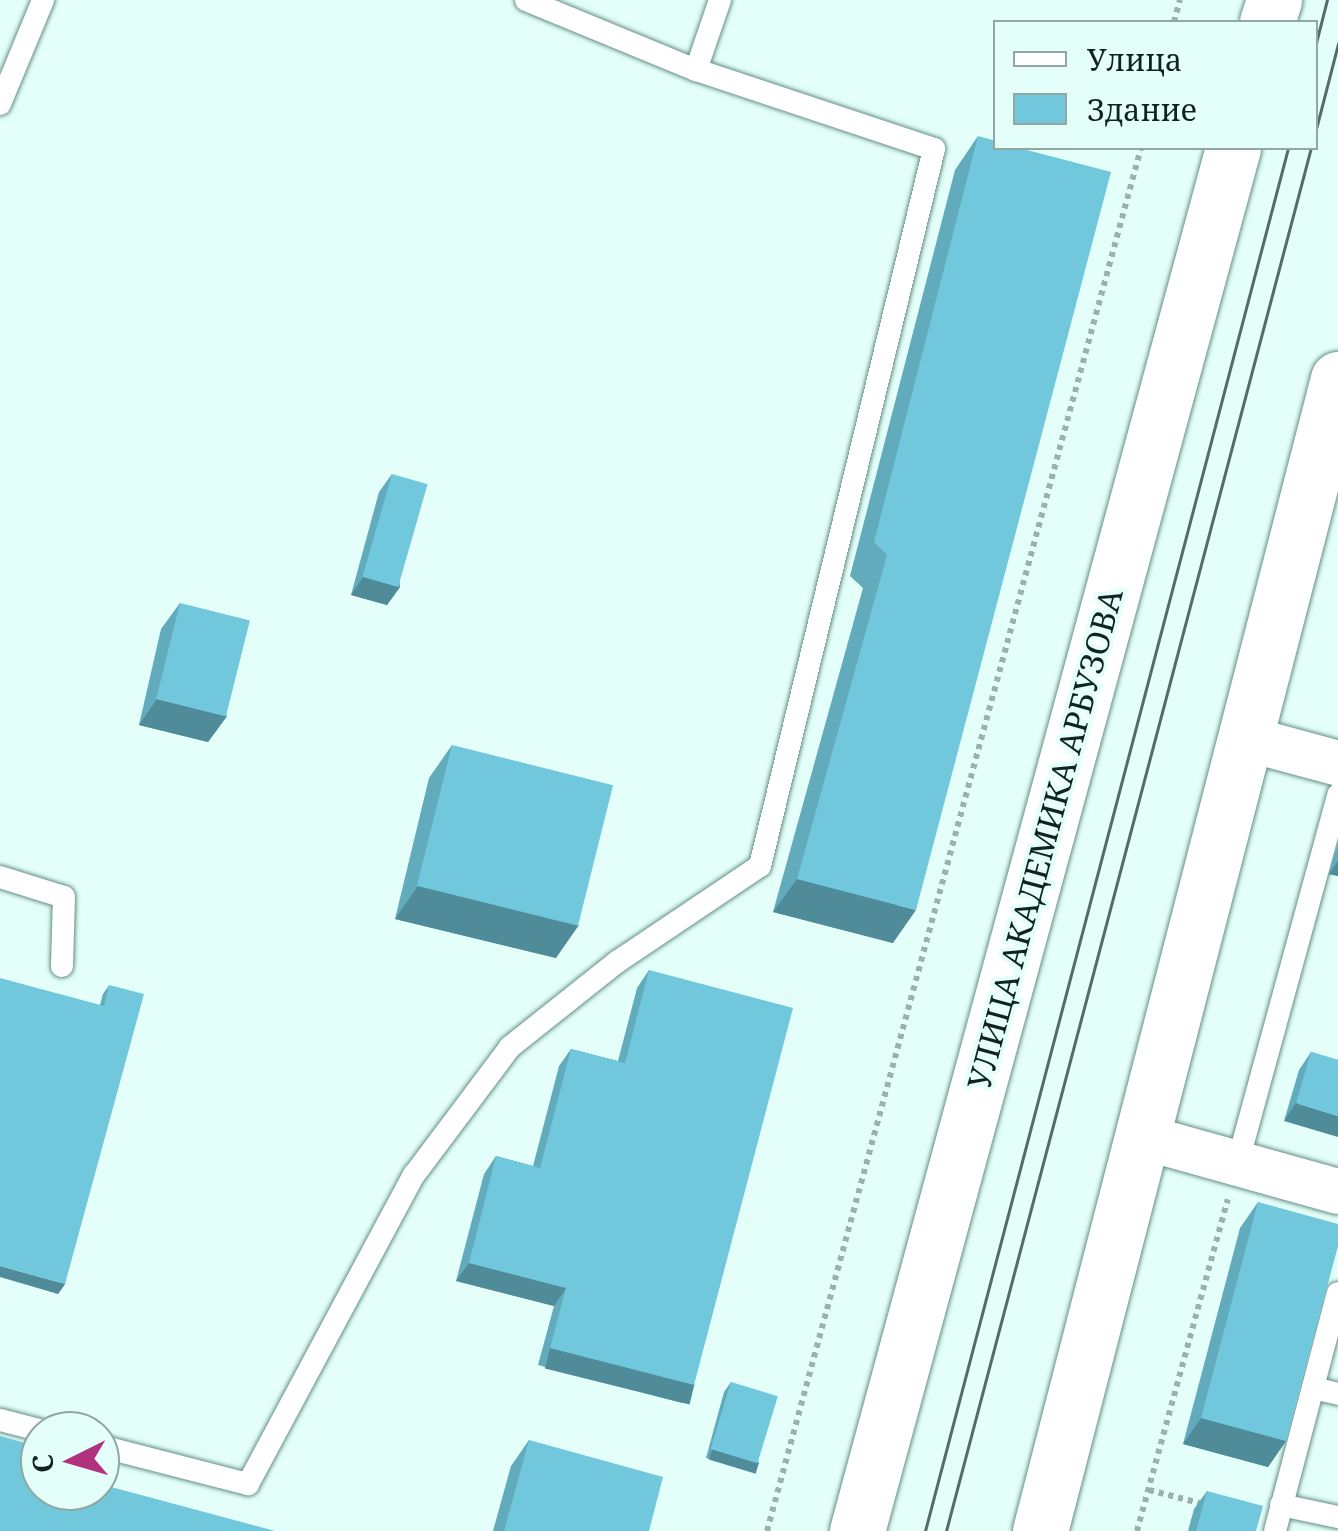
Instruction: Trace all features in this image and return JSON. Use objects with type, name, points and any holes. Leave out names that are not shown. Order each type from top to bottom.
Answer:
[{"type":"main road","name":"УЛИЦА АКАДЕМИКА АРБУЗОВА","points":[[857,1531],[1233,150]]},
{"type":"main road","points":[[1040,1531],[1338,379]]},
{"type":"street","points":[[1246,738],[1338,763]]},
{"type":"street","points":[[1144,1137],[1338,1191]]},
{"type":"lane","points":[[0,104],[43,0]]},
{"type":"lane","points":[[120,1451],[248,1484],[414,1176],[510,1048],[616,962],[760,866],[934,149],[696,70],[526,0]]},
{"type":"lane","points":[[696,70],[720,0]]},
{"type":"lane","points":[[1238,1165],[1338,794]]},
{"type":"lane","points":[[0,877],[64,896],[62,966]]},
{"type":"lane","points":[[1338,1293],[1277,1520],[1338,1516]]},
{"type":"lane","points":[[1313,1388],[1338,1394]]},
{"type":"path","points":[[766,1531],[1140,150]]},
{"type":"path","points":[[1138,1531],[1238,1165]]},
{"type":"path","points":[[1149,1490],[1277,1520]]},
{"type":"building","points":[[978,136],[993,140],[993,150],[1027,150],[1111,172],[916,910],[797,879],[887,555],[874,542]]},
{"type":"building","points":[[392,474],[428,484],[398,587],[363,577]]},
{"type":"building","points":[[180,603],[250,620],[226,716],[156,699]]},
{"type":"building","points":[[452,745],[613,785],[578,926],[417,886]]},
{"type":"building","points":[[649,970],[793,1008],[694,1385],[550,1348],[566,1288],[469,1263],[496,1156],[540,1168],[571,1049],[625,1063]]},
{"type":"building","points":[[0,978],[104,1006],[109,985],[144,994],[65,1284],[0,1266]]},
{"type":"building","points":[[1311,1052],[1338,1060],[1338,1116],[1296,1103]]},
{"type":"building","points":[[1258,1202],[1338,1224],[1338,1246],[1286,1441],[1201,1418]]},
{"type":"building","points":[[731,1382],[778,1396],[757,1463],[711,1449]]},
{"type":"building","points":[[0,1436],[20,1442],[20,1511],[120,1511],[120,1489],[275,1531],[0,1531]]},
{"type":"building","points":[[529,1440],[663,1477],[649,1531],[504,1531]]},
{"type":"building","points":[[1207,1491],[1263,1506],[1256,1531],[1196,1531]]},
{"type":"tram line","points":[[1318,35],[1327,0]]},
{"type":"tram line","points":[[1318,121],[1338,44]]},
{"type":"tram line","points":[[925,1531],[1287,150]]},
{"type":"tram line","points":[[946,1531],[1310,150]]}]
